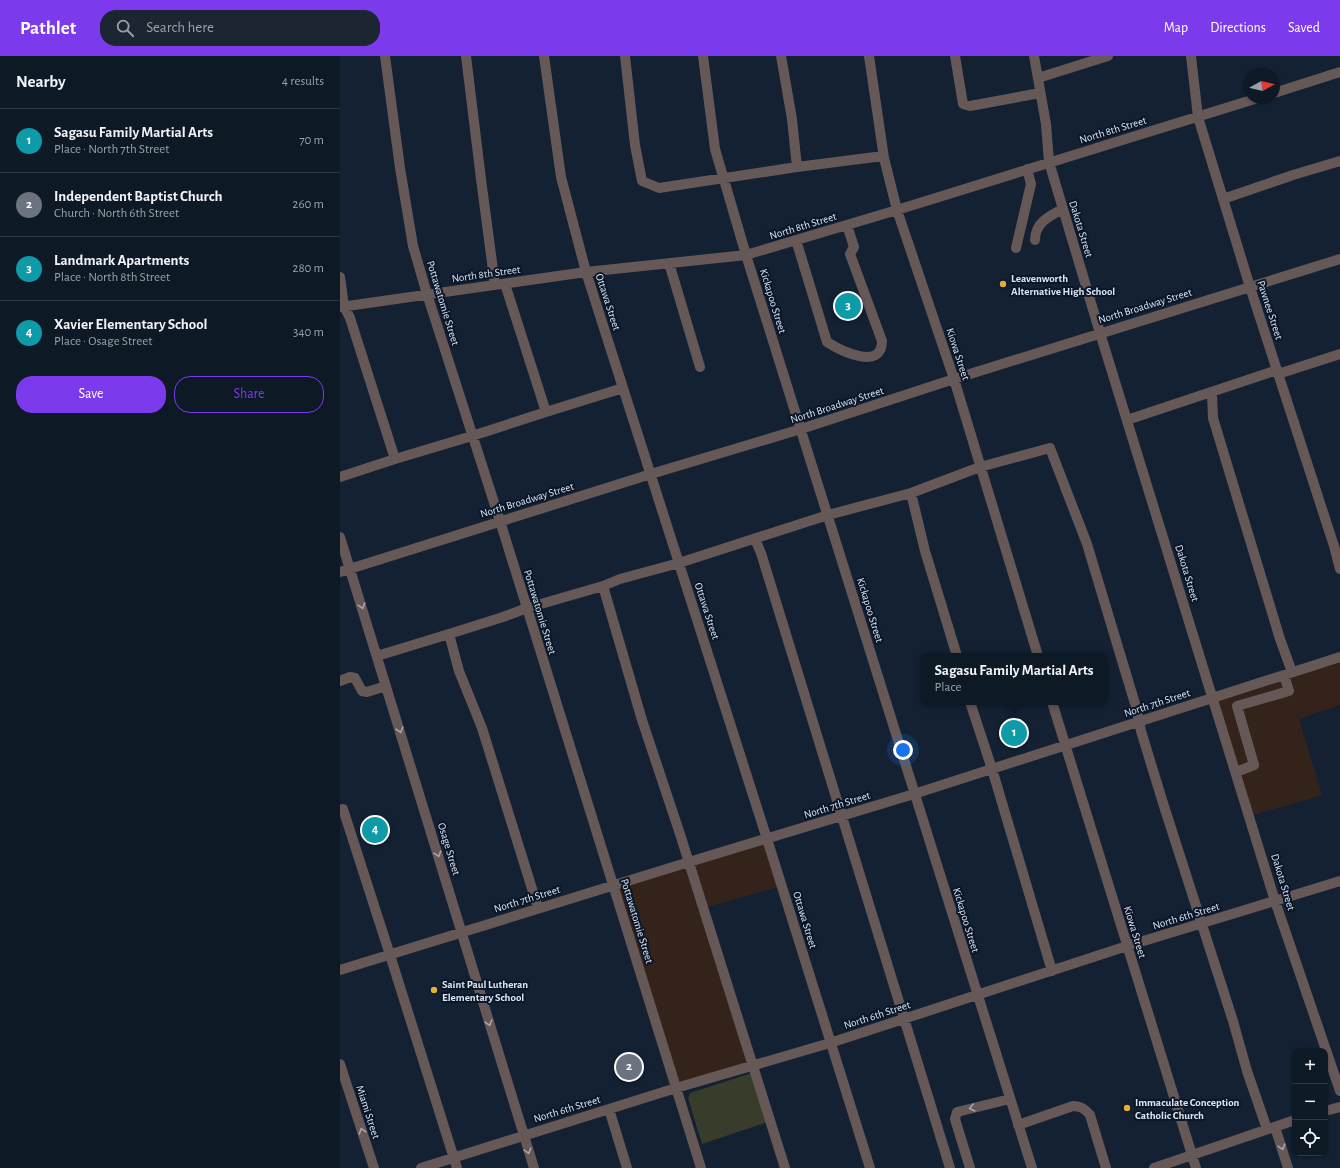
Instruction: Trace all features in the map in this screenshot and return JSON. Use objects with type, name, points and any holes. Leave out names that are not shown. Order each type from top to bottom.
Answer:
[{"type":"street","name":"Pottawatomie Street","points":[[385,56],[400,168],[412,239],[427,294],[500,521],[701,1168]]},
{"type":"street","points":[[466,56],[481,179],[500,284],[546,412]]},
{"type":"street","name":"Ottawa Street","points":[[544,56],[561,177],[586,272],[767,838],[870,1168]]},
{"type":"street","points":[[625,56],[635,145],[642,181],[659,188],[797,167],[883,156]]},
{"type":"street","name":"Kickapoo Street","points":[[703,56],[715,149],[723,178],[914,794],[1032,1168]]},
{"type":"street","points":[[781,56],[792,119],[797,167]]},
{"type":"street","name":"Kiowa Street","points":[[870,56],[883,156],[897,210],[954,379],[1037,653]]},
{"type":"street","points":[[955,56],[963,104],[970,106],[1040,93]]},
{"type":"street","name":"Dakota Street","points":[[1034,56],[1046,124],[1049,162],[1100,333],[1275,901],[1340,1091]]},
{"type":"street","points":[[1038,78],[1108,56]]},
{"type":"street","name":"Pawnee Street","points":[[1191,56],[1198,117],[1340,569]]},
{"type":"street","points":[[1280,91],[1340,72]]},
{"type":"street","name":"North 8th Street","points":[[342,307],[586,272],[746,255],[897,210],[1244,102]]},
{"type":"street","points":[[1223,199],[1293,174],[1340,161]]},
{"type":"street","points":[[1016,248],[1031,184],[1027,169]]},
{"type":"street","points":[[1035,240],[1035,234],[1039,226],[1049,216],[1063,209]]},
{"type":"street","points":[[796,240],[827,342],[862,357],[870,357],[876,355],[882,348],[882,341],[850,254],[854,247],[847,225]]},
{"type":"street","name":"North Broadway Street","points":[[340,572],[651,474],[801,430],[954,379],[1340,259]]},
{"type":"street","points":[[669,264],[700,367]]},
{"type":"street","points":[[340,277],[342,307],[350,318],[395,459]]},
{"type":"street","points":[[1127,420],[1340,354]]},
{"type":"street","points":[[340,477],[623,388]]},
{"type":"street","points":[[1212,393],[1213,418],[1280,638],[1288,673],[1289,690],[1237,706],[1254,765],[1236,772]]},
{"type":"street","points":[[377,656],[503,617],[527,608],[603,586],[620,579],[679,563],[828,515],[910,493],[980,467],[1050,448],[1087,544],[1163,803],[1247,1071],[1288,1168]]},
{"type":"street","points":[[910,493],[925,551],[956,653]]},
{"type":"street","name":"Osage Street","points":[[340,537],[534,1168]]},
{"type":"street","points":[[755,539],[761,553],[950,1168]]},
{"type":"street","points":[[603,586],[642,720],[689,862],[785,1168]]},
{"type":"street","points":[[449,634],[459,671],[482,728],[538,908]]},
{"type":"street","name":"North 7th Street","points":[[340,970],[538,908],[914,794],[1340,657]]},
{"type":"street","points":[[340,681],[350,677],[355,678],[362,691],[367,692],[386,686]]},
{"type":"street","points":[[971,705],[992,769],[1052,970]]},
{"type":"street","name":"Kiowa Street","points":[[1053,705],[1196,1168]]},
{"type":"street","points":[[342,809],[457,1168]]},
{"type":"street","name":"North 6th Street","points":[[421,1168],[676,1088],[830,1043],[1127,946],[1340,881]]},
{"type":"street","name":"Miami Street","points":[[340,1064],[374,1168]]},
{"type":"street","points":[[970,1168],[955,1119],[957,1112],[1010,1099]]},
{"type":"street","points":[[1018,1125],[1073,1106],[1079,1106],[1085,1109],[1090,1115],[1106,1168]]},
{"type":"street","points":[[1328,1110],[1340,1106]]},
{"type":"street","points":[[609,1109],[627,1168]]},
{"type":"street","points":[[1154,1168],[1292,1121]]},
{"type":"shaded area","points":[[1340,657],[1340,705],[1299,719],[1322,795],[1250,816],[1213,697]]},
{"type":"shaded area","points":[[767,839],[782,886],[707,907],[755,1065],[676,1088],[613,886]]},
{"type":"green space","points":[[752,1073],[768,1122],[702,1144],[688,1098],[690,1093]]},
{"type":"place","name":"Leavenworth Alternative High School","points":[[1003,284]]},
{"type":"place","name":"Landmark Apartments","points":[[848,306]]},
{"type":"place","name":"Sagasu Family Martial Arts","points":[[1014,733]]},
{"type":"place","name":"Xavier Elementary School","points":[[375,830]]},
{"type":"place","name":"Saint Paul Lutheran Elementary School","points":[[434,990]]},
{"type":"place","name":"Independent Baptist Church","points":[[629,1067]]},
{"type":"place","name":"Immaculate Conception Catholic Church","points":[[1127,1108]]}]
